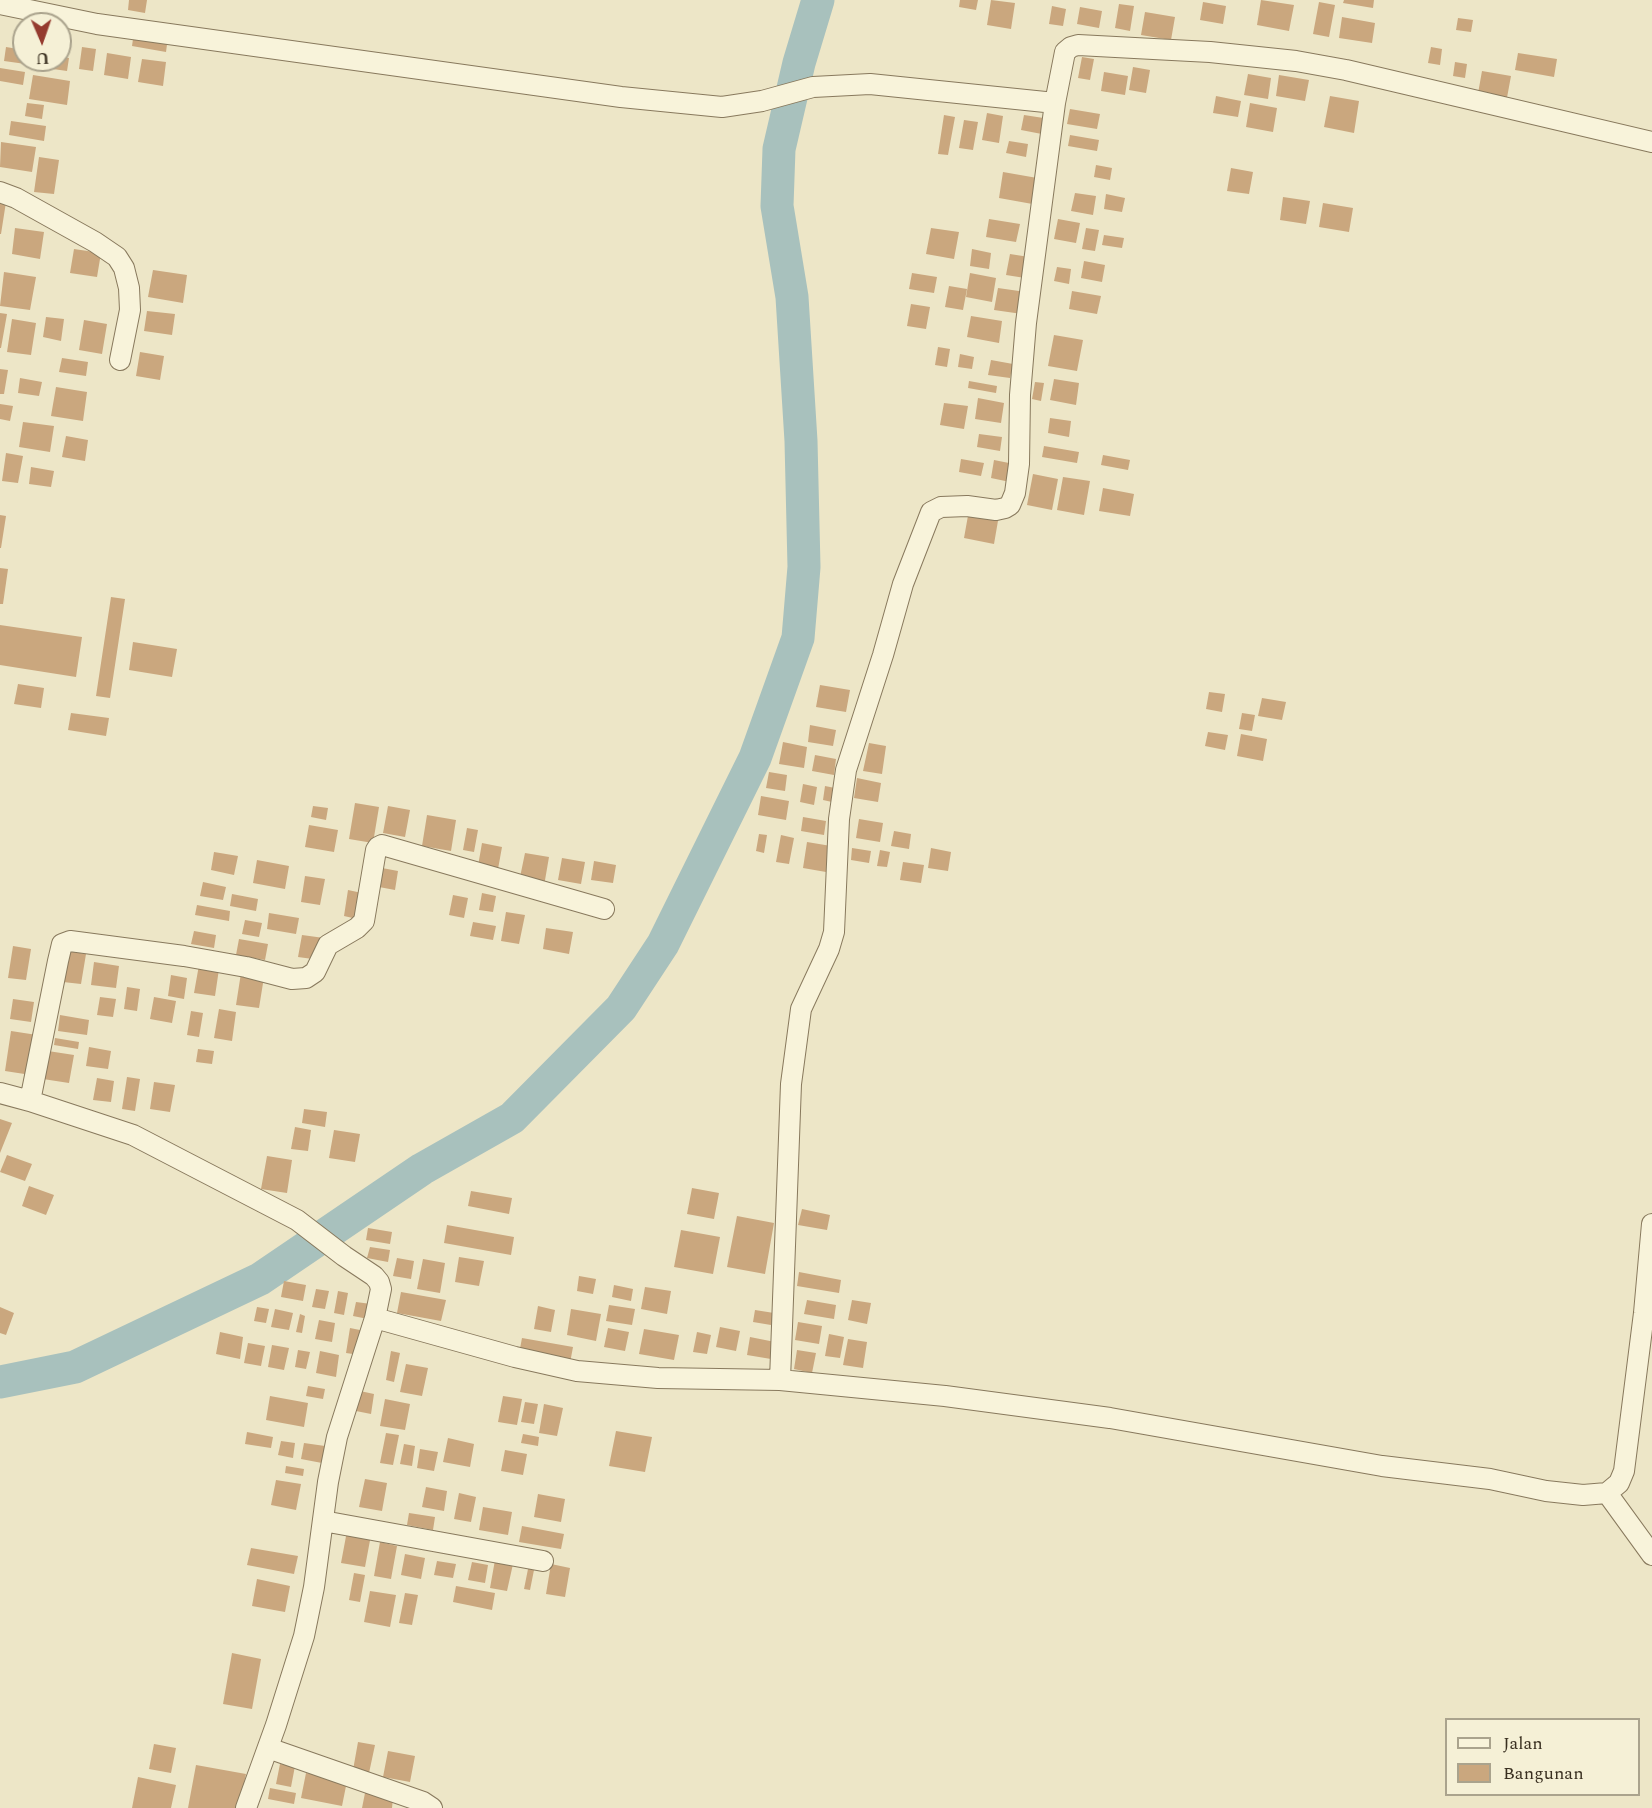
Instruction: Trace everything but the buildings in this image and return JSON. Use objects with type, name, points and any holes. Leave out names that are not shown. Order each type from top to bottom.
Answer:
[{"type":"street","points":[[0,4],[98,24],[662,102],[722,108],[762,101],[813,87],[870,84],[1054,103]]},
{"type":"street","points":[[780,1380],[791,1084],[801,1009],[829,949],[834,932],[839,819],[846,770],[903,584],[931,512],[941,507],[958,506],[996,510],[1005,508],[1010,505],[1015,493],[1019,464],[1020,394],[1026,323],[1054,103],[1065,52],[1078,45],[1210,52],[1296,62],[1346,70],[1652,142]]},
{"type":"street","points":[[0,192],[16,198],[95,242],[117,257],[124,268],[129,288],[130,310],[120,360]]},
{"type":"street","points":[[30,1101],[62,944],[70,941],[184,956],[246,967],[292,979],[306,978],[315,972],[328,945],[357,928],[364,921],[376,850],[382,845],[604,909]]},
{"type":"street","points":[[0,1093],[133,1136],[297,1220],[379,1282],[381,1289],[375,1318],[337,1437],[328,1482],[314,1587],[304,1636],[246,1808]]},
{"type":"street","points":[[375,1318],[515,1357],[577,1371],[658,1378],[780,1380],[945,1396],[1110,1418],[1382,1466],[1490,1479],[1546,1491],[1583,1495],[1607,1493],[1619,1483],[1624,1472],[1644,1313],[1652,1224]]},
{"type":"street","points":[[1607,1493],[1652,1555]]},
{"type":"street","points":[[323,1521],[543,1561]]},
{"type":"street","points":[[268,1748],[423,1802],[432,1808]]},
{"type":"waterway","points":[[0,1382],[75,1367],[260,1279],[422,1169],[512,1118],[621,1008],[663,944],[755,758],[798,638],[804,567],[801,441],[792,297],[777,206],[779,149],[799,63],[818,0]]}]
